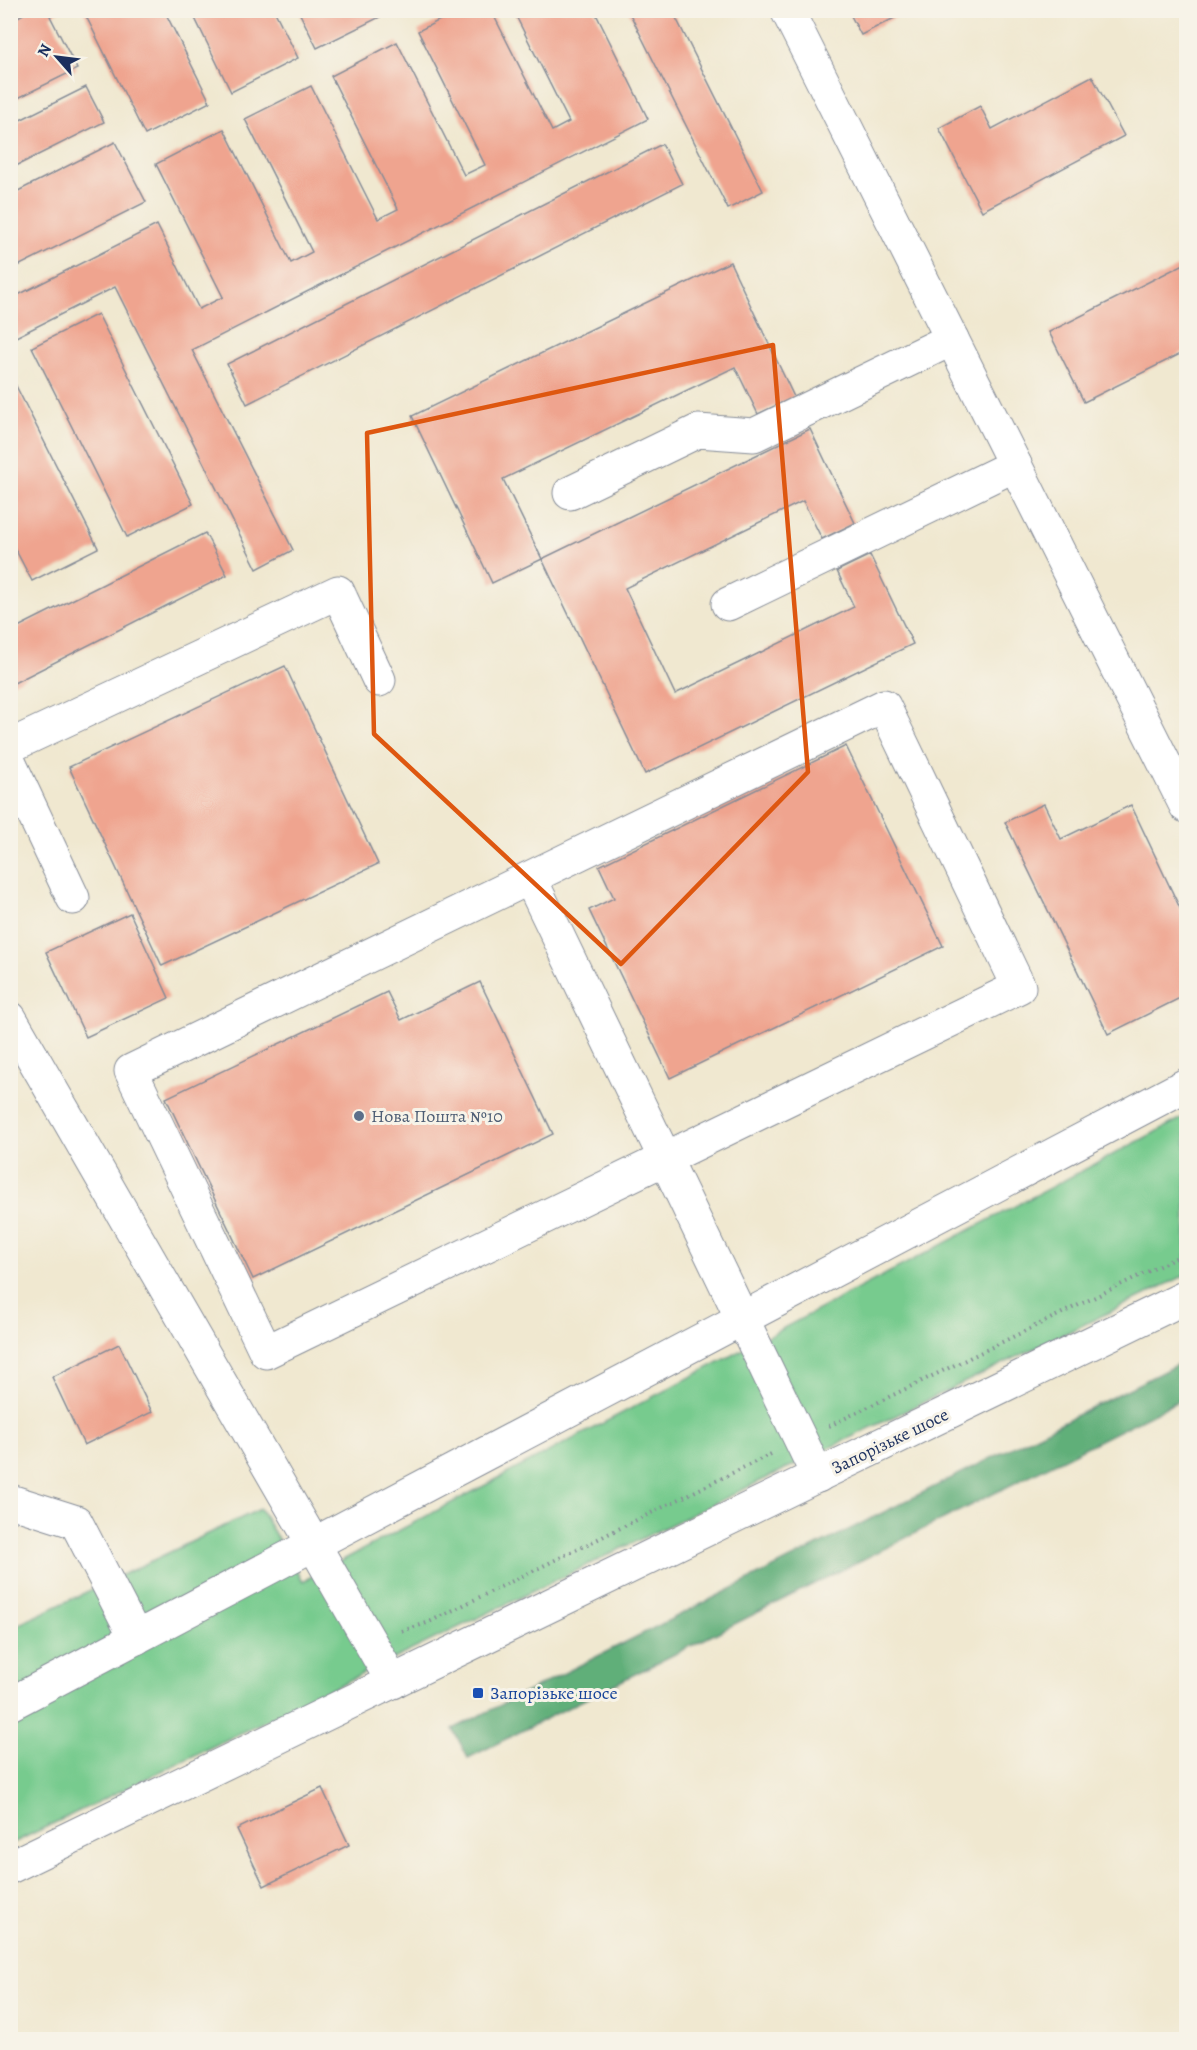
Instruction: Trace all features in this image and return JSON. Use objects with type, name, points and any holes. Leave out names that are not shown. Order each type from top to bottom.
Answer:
[{"type":"main road","points":[[787,10],[1186,806]]},
{"type":"main road","points":[[570,492],[698,431],[754,435],[952,339]]},
{"type":"main road","points":[[728,604],[1015,465]]},
{"type":"main road","points":[[10,746],[338,592],[379,681]]},
{"type":"main road","points":[[884,706],[1019,987],[266,1352],[131,1071],[530,878],[884,706]]},
{"type":"main road","points":[[10,764],[17,797],[73,898]]},
{"type":"main road","points":[[530,878],[818,1476]]},
{"type":"main road","points":[[10,1018],[393,1682]]},
{"type":"main road","points":[[10,1704],[1186,1085]]},
{"type":"main road","name":"Запорізьке шосе","points":[[10,1867],[1186,1297]]},
{"type":"main road","points":[[10,1501],[76,1522],[136,1638]]},
{"type":"highlighted area","points":[[773,345],[808,772],[621,964],[374,734],[367,433]]},
{"type":"green space","points":[[1186,1116],[1186,1275],[11,1844],[11,1628],[260,1509],[303,1581]]},
{"type":"green space","points":[[1186,1360],[1186,1397],[468,1758],[453,1729]]},
{"type":"building","points":[[31,10],[61,10],[50,16],[77,69],[10,102],[10,21]]},
{"type":"building","points":[[83,10],[164,10],[210,102],[145,135]]},
{"type":"building","points":[[191,10],[274,10],[298,58],[231,92]]},
{"type":"building","points":[[298,10],[382,10],[384,15],[317,48]]},
{"type":"building","points":[[460,10],[491,10],[552,131],[569,122],[513,10],[594,10],[648,119],[192,350],[293,550],[257,569],[115,287],[10,340],[10,299],[157,225],[199,309],[223,297],[156,164],[224,129],[291,263],[312,252],[245,119],[311,86],[378,219],[398,209],[331,76],[397,42],[464,175],[485,165],[418,31]]},
{"type":"building","points":[[628,10],[672,10],[763,191],[728,209]]},
{"type":"building","points":[[848,10],[910,10],[861,35]]},
{"type":"building","points":[[1092,76],[1124,136],[982,211],[939,128],[980,106],[992,129]]},
{"type":"building","points":[[86,87],[104,122],[10,169],[10,125]]},
{"type":"building","points":[[115,142],[146,202],[10,270],[10,195]]},
{"type":"building","points":[[662,144],[682,184],[247,404],[227,364]]},
{"type":"building","points":[[730,262],[794,397],[758,414],[735,367],[503,479],[542,559],[492,583],[412,416]]},
{"type":"building","points":[[1186,263],[1186,351],[1084,402],[1049,332]]},
{"type":"building","points":[[98,314],[193,504],[127,537],[32,347]]},
{"type":"building","points":[[10,374],[98,548],[32,581],[10,539]]},
{"type":"building","points":[[810,429],[855,523],[822,539],[803,501],[625,588],[675,694],[854,607],[837,571],[870,555],[913,644],[645,774],[542,559]]},
{"type":"building","points":[[205,533],[227,575],[10,685],[10,631]]},
{"type":"building","points":[[285,666],[378,864],[162,966],[69,767]]},
{"type":"building","points":[[846,746],[943,946],[670,1078],[589,910],[614,898],[599,866]]},
{"type":"building","points":[[1044,804],[1061,839],[1131,805],[1186,921],[1186,995],[1108,1034],[1005,822]]},
{"type":"building","points":[[130,913],[169,998],[86,1037],[46,952]]},
{"type":"building","points":[[480,982],[553,1134],[253,1279],[166,1098],[387,992],[401,1020]]},
{"type":"building","points":[[119,1344],[152,1412],[84,1445],[52,1377]]},
{"type":"building","points":[[322,1788],[349,1845],[264,1886],[237,1829]]},
{"type":"place","name":"Нова Пошта №10","points":[[359,1116]]},
{"type":"place","name":"Запорізьке шосе","points":[[478,1693]]}]
